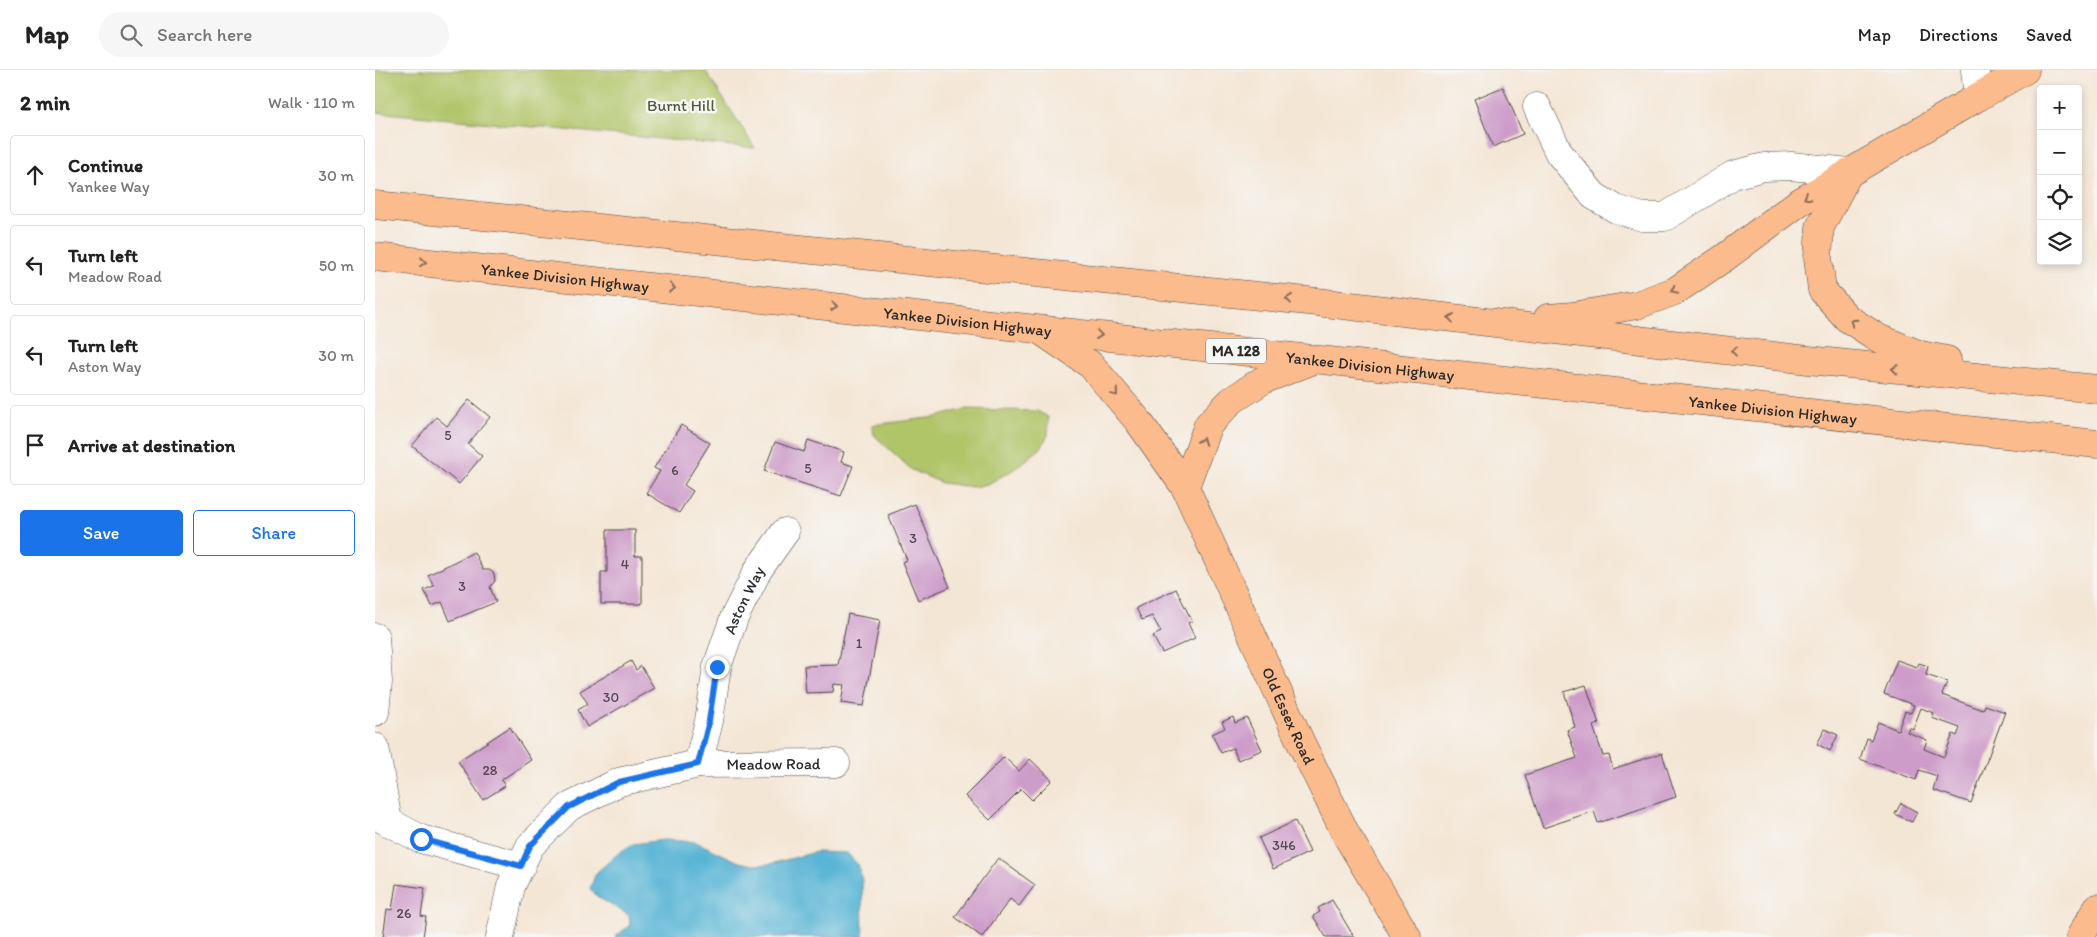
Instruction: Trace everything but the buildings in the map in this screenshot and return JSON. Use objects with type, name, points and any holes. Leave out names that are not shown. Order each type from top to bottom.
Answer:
[{"type":"main road","points":[[1491,323],[1573,316],[1637,305],[1675,291],[1724,258],[1798,202],[2025,70]]},
{"type":"main road","points":[[1849,172],[1819,227],[1818,258],[1823,290],[1847,318],[1878,338],[1921,355],[2090,388]]},
{"type":"main road","points":[[375,205],[1317,302],[1808,360],[2090,388]]},
{"type":"main road","name":"Yankee Division Highway","points":[[375,257],[2097,444]]},
{"type":"main road","name":"Old Essex Road","points":[[1038,328],[1091,365],[1139,422],[1185,487],[1301,743],[1338,819],[1407,937]]},
{"type":"main road","points":[[1185,487],[1208,424],[1231,400],[1263,380],[1314,360]]},
{"type":"main road","points":[[2080,937],[2097,908]]},
{"type":"street","points":[[1975,70],[1978,97]]},
{"type":"street","points":[[1537,107],[1559,153],[1594,196],[1616,209],[1642,216],[1665,216],[1733,175],[1764,167],[1791,166],[1849,172]]},
{"type":"street","name":"Aston Way","points":[[698,764],[709,721],[717,667],[734,618],[758,570],[785,532]]},
{"type":"street","points":[[375,637],[377,682],[375,712]]},
{"type":"street","points":[[375,747],[382,819],[421,839],[521,866]]},
{"type":"street","name":"Meadow Road","points":[[500,937],[511,886],[530,846],[569,807],[619,782],[698,764],[836,763]]},
{"type":"green space","name":"Burnt Hill","points":[[375,70],[705,70],[755,148],[375,112]]},
{"type":"green space","points":[[966,409],[1037,411],[1048,417],[1048,435],[1041,448],[1016,468],[988,484],[973,487],[942,483],[912,470],[874,435],[872,425],[936,417]]},
{"type":"water","points":[[664,840],[696,842],[739,862],[754,865],[770,864],[816,852],[847,853],[859,866],[862,881],[863,937],[615,937],[630,925],[629,915],[599,898],[590,889],[596,873],[620,852],[633,844]]},
{"type":"route","points":[[421,839],[521,866],[530,846],[569,807],[619,782],[698,764],[709,721],[717,667]]}]
